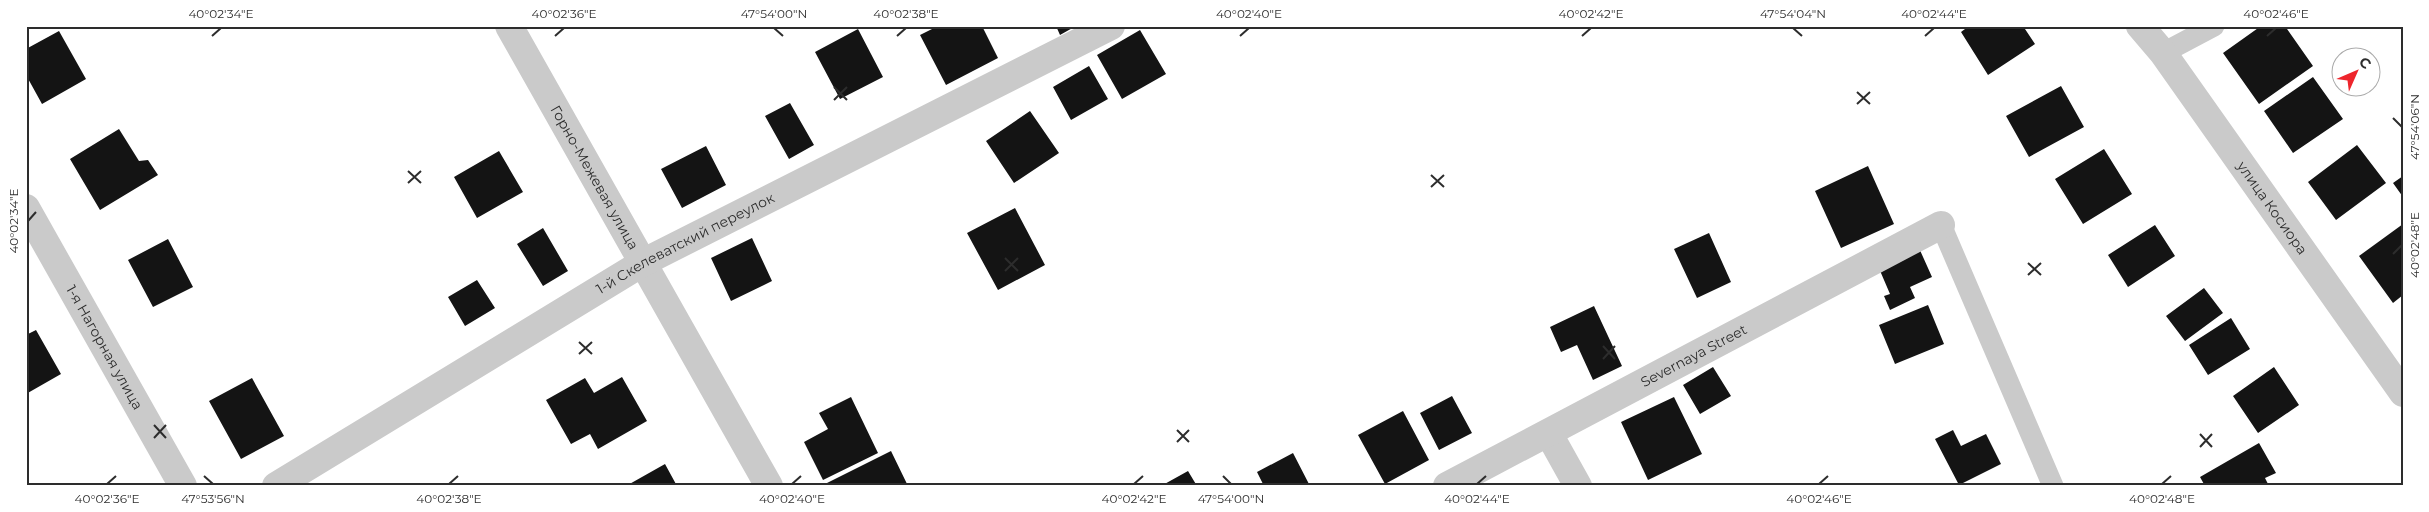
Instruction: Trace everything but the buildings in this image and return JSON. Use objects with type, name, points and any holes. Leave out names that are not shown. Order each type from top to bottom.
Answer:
[{"type":"street","name":"Горно-Межевая улица","points":[[509,26],[769,486]]},
{"type":"street","name":"1-й Скелеватский переулок","points":[[276,486],[644,262],[1111,26]]},
{"type":"street","name":"улица Косиора","points":[[2140,26],[2163,53],[2403,393]]},
{"type":"street","name":"1-я Нагорная улица","points":[[26,208],[183,486]]},
{"type":"street","name":"Severnaya Street","points":[[1447,486],[1549,434],[1941,225]]},
{"type":"street","points":[[1549,434],[1578,486]]},
{"type":"lane","points":[[2163,53],[2214,26]]},
{"type":"lane","points":[[1941,225],[2053,486]]}]
